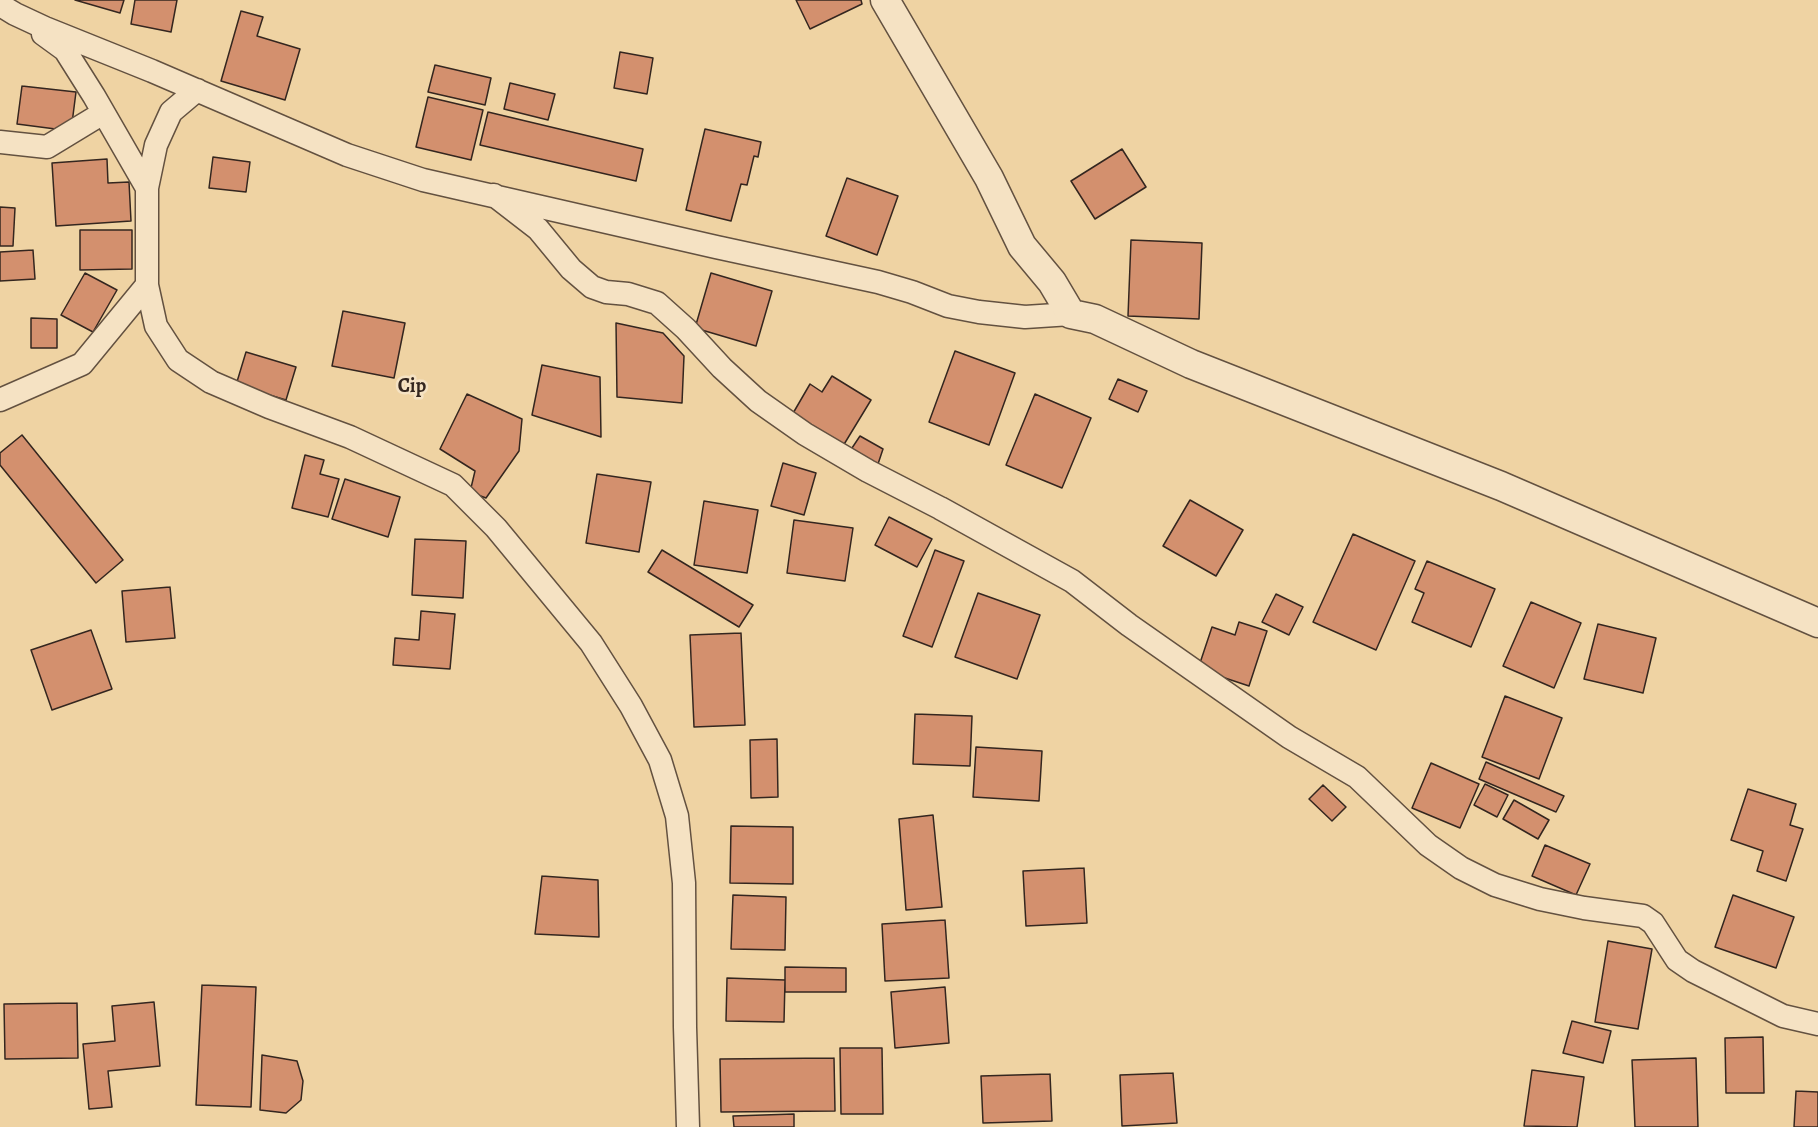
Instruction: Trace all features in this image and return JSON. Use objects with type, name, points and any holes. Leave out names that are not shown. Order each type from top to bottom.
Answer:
[{"type":"street","points":[[885,0],[988,178],[1022,246],[1052,282],[1071,314]]},
{"type":"street","points":[[8,10],[347,155],[423,180],[878,282],[948,306],[1025,317],[1071,314],[1095,319],[1191,364],[1501,486],[1818,623]]},
{"type":"street","points":[[8,10],[65,50],[147,188]]},
{"type":"street","points":[[197,90],[171,112],[156,145],[147,188],[147,285],[156,326],[178,360],[211,382],[269,407],[350,437],[453,485],[496,528],[591,643],[631,706],[660,760],[677,816],[684,883],[688,1127]]},
{"type":"street","points":[[0,142],[47,147],[103,113]]},
{"type":"street","points":[[494,195],[538,229],[571,269],[592,287],[606,292],[628,294],[657,303],[758,401],[795,428],[868,471],[1072,581],[1129,625],[1289,737],[1357,777],[1428,845],[1461,868],[1495,885],[1540,899],[1643,916],[1653,923],[1677,960],[1694,971],[1784,1016],[1818,1024]]},
{"type":"street","points":[[0,400],[82,364],[147,285]]},
{"type":"building","points":[[75,0],[124,0],[120,13]]},
{"type":"building","points":[[135,0],[177,0],[171,32],[131,24]]},
{"type":"building","points":[[796,0],[861,0],[862,4],[810,29]]},
{"type":"building","points":[[241,11],[263,17],[257,36],[300,49],[285,100],[221,81]]},
{"type":"building","points":[[620,52],[653,58],[647,94],[614,88]]},
{"type":"building","points":[[435,65],[491,78],[485,105],[428,92]]},
{"type":"building","points":[[510,83],[555,94],[548,120],[504,109]]},
{"type":"building","points":[[22,86],[76,92],[71,131],[17,124]]},
{"type":"building","points":[[428,97],[483,110],[471,160],[416,147]]},
{"type":"building","points":[[488,112],[643,149],[636,181],[480,145]]},
{"type":"building","points":[[705,129],[761,142],[758,157],[754,156],[747,185],[741,184],[731,221],[686,210]]},
{"type":"building","points":[[1122,149],[1146,187],[1095,219],[1071,181]]},
{"type":"building","points":[[213,157],[250,162],[246,192],[209,188]]},
{"type":"building","points":[[107,159],[108,183],[129,182],[131,221],[56,226],[52,163]]},
{"type":"building","points":[[847,178],[898,196],[877,255],[826,236]]},
{"type":"building","points":[[0,207],[15,208],[13,246],[0,246]]},
{"type":"building","points":[[80,230],[132,230],[132,269],[80,270]]},
{"type":"building","points":[[1131,240],[1202,243],[1199,319],[1128,316]]},
{"type":"building","points":[[33,250],[35,279],[0,281],[0,252]]},
{"type":"building","points":[[85,273],[117,290],[93,332],[61,315]]},
{"type":"building","points":[[711,273],[772,291],[756,346],[695,328]]},
{"type":"building","points":[[343,311],[405,323],[394,378],[332,366]]},
{"type":"building","points":[[31,318],[57,319],[57,348],[31,348]]},
{"type":"building","points":[[616,323],[663,333],[684,356],[682,403],[617,397]]},
{"type":"building","points":[[955,351],[1015,373],[989,445],[929,422]]},
{"type":"building","points":[[246,352],[296,367],[286,400],[236,385]]},
{"type":"building","points":[[542,365],[600,377],[601,437],[532,415]]},
{"type":"building","points":[[832,376],[871,400],[843,446],[792,415],[810,384],[822,392]]},
{"type":"building","points":[[1118,379],[1147,391],[1138,412],[1109,399]]},
{"type":"building","points":[[467,394],[522,419],[519,451],[486,498],[470,492],[475,471],[440,449]]},
{"type":"building","points":[[1035,394],[1091,418],[1062,488],[1006,465]]},
{"type":"building","points":[[22,435],[123,560],[96,583],[0,465],[0,453]]},
{"type":"building","points":[[860,436],[883,449],[877,467],[850,451]]},
{"type":"building","points":[[305,455],[324,460],[320,474],[339,479],[328,517],[292,508]]},
{"type":"building","points":[[783,463],[816,473],[804,515],[771,506]]},
{"type":"building","points":[[597,474],[651,482],[639,552],[586,543]]},
{"type":"building","points":[[345,479],[400,497],[388,537],[332,519]]},
{"type":"building","points":[[1190,500],[1243,530],[1216,576],[1163,546]]},
{"type":"building","points":[[704,501],[758,510],[747,573],[694,565]]},
{"type":"building","points":[[889,517],[932,539],[917,567],[875,545]]},
{"type":"building","points":[[794,520],[853,528],[845,581],[787,573]]},
{"type":"building","points":[[1353,534],[1415,561],[1376,650],[1313,622]]},
{"type":"building","points":[[415,539],[466,541],[463,598],[412,595]]},
{"type":"building","points":[[662,550],[753,605],[739,627],[648,572]]},
{"type":"building","points":[[935,550],[964,561],[932,647],[903,636]]},
{"type":"building","points":[[1427,561],[1495,589],[1471,647],[1412,622],[1424,593],[1415,589]]},
{"type":"building","points":[[170,587],[175,638],[126,642],[122,591]]},
{"type":"building","points":[[978,593],[1040,615],[1017,679],[955,657]]},
{"type":"building","points":[[1276,594],[1303,607],[1289,635],[1262,622]]},
{"type":"building","points":[[1531,602],[1581,623],[1554,688],[1503,666]]},
{"type":"building","points":[[421,611],[455,614],[450,669],[393,665],[395,638],[419,640]]},
{"type":"building","points":[[1239,622],[1267,631],[1249,686],[1198,669],[1212,627],[1235,635]]},
{"type":"building","points":[[1598,624],[1656,638],[1643,693],[1584,679]]},
{"type":"building","points":[[91,630],[112,689],[52,710],[31,650]]},
{"type":"building","points":[[741,633],[745,725],[694,727],[690,635]]},
{"type":"building","points":[[1505,696],[1562,718],[1539,779],[1482,757]]},
{"type":"building","points":[[915,714],[972,716],[970,766],[913,764]]},
{"type":"building","points":[[777,739],[778,797],[751,798],[750,740]]},
{"type":"building","points":[[976,747],[1042,751],[1039,801],[973,797]]},
{"type":"building","points":[[1486,762],[1564,796],[1556,812],[1479,779]]},
{"type":"building","points":[[1431,763],[1479,784],[1460,828],[1412,808]]},
{"type":"building","points":[[1485,784],[1508,795],[1497,817],[1474,805]]},
{"type":"building","points":[[1323,785],[1346,807],[1332,821],[1309,799]]},
{"type":"building","points":[[1748,789],[1796,804],[1790,825],[1803,829],[1786,881],[1757,871],[1763,851],[1731,840]]},
{"type":"building","points":[[1514,800],[1549,820],[1538,839],[1503,819]]},
{"type":"building","points":[[933,815],[942,907],[906,910],[899,819]]},
{"type":"building","points":[[731,826],[793,827],[793,884],[730,883]]},
{"type":"building","points":[[1545,845],[1590,864],[1576,895],[1532,876]]},
{"type":"building","points":[[1084,868],[1087,923],[1026,926],[1023,871]]},
{"type":"building","points":[[542,876],[598,880],[599,937],[535,934]]},
{"type":"building","points":[[733,895],[786,897],[785,950],[731,949]]},
{"type":"building","points":[[1733,895],[1794,917],[1776,968],[1715,947]]},
{"type":"building","points":[[945,920],[949,978],[885,981],[882,924]]},
{"type":"building","points":[[1608,941],[1652,949],[1638,1029],[1595,1022]]},
{"type":"building","points":[[785,967],[846,968],[846,992],[785,992]]},
{"type":"building","points":[[727,978],[785,980],[784,1022],[726,1021]]},
{"type":"building","points":[[202,985],[256,987],[251,1107],[196,1105]]},
{"type":"building","points":[[945,987],[949,1043],[895,1048],[891,992]]},
{"type":"building","points":[[154,1002],[160,1066],[108,1071],[112,1107],[89,1109],[83,1044],[115,1041],[112,1006]]},
{"type":"building","points":[[77,1003],[78,1058],[5,1059],[4,1004]]},
{"type":"building","points":[[1572,1021],[1611,1031],[1603,1063],[1563,1053]]},
{"type":"building","points":[[1763,1037],[1764,1093],[1726,1093],[1725,1038]]},
{"type":"building","points":[[840,1048],[882,1048],[883,1114],[841,1114]]},
{"type":"building","points":[[262,1055],[297,1061],[303,1081],[301,1100],[286,1113],[260,1110]]},
{"type":"building","points":[[834,1058],[835,1111],[721,1112],[720,1059]]},
{"type":"building","points":[[1696,1058],[1698,1127],[1635,1127],[1632,1060]]},
{"type":"building","points":[[1532,1070],[1584,1077],[1577,1127],[1524,1126]]},
{"type":"building","points":[[1173,1073],[1177,1123],[1122,1126],[1120,1075]]},
{"type":"building","points":[[1050,1074],[1052,1121],[983,1123],[981,1076]]},
{"type":"building","points":[[1796,1091],[1818,1092],[1818,1127],[1794,1127]]},
{"type":"building","points":[[794,1114],[794,1127],[734,1127],[733,1116]]},
{"type":"district","name":"Cip","points":[[412,387]]}]
